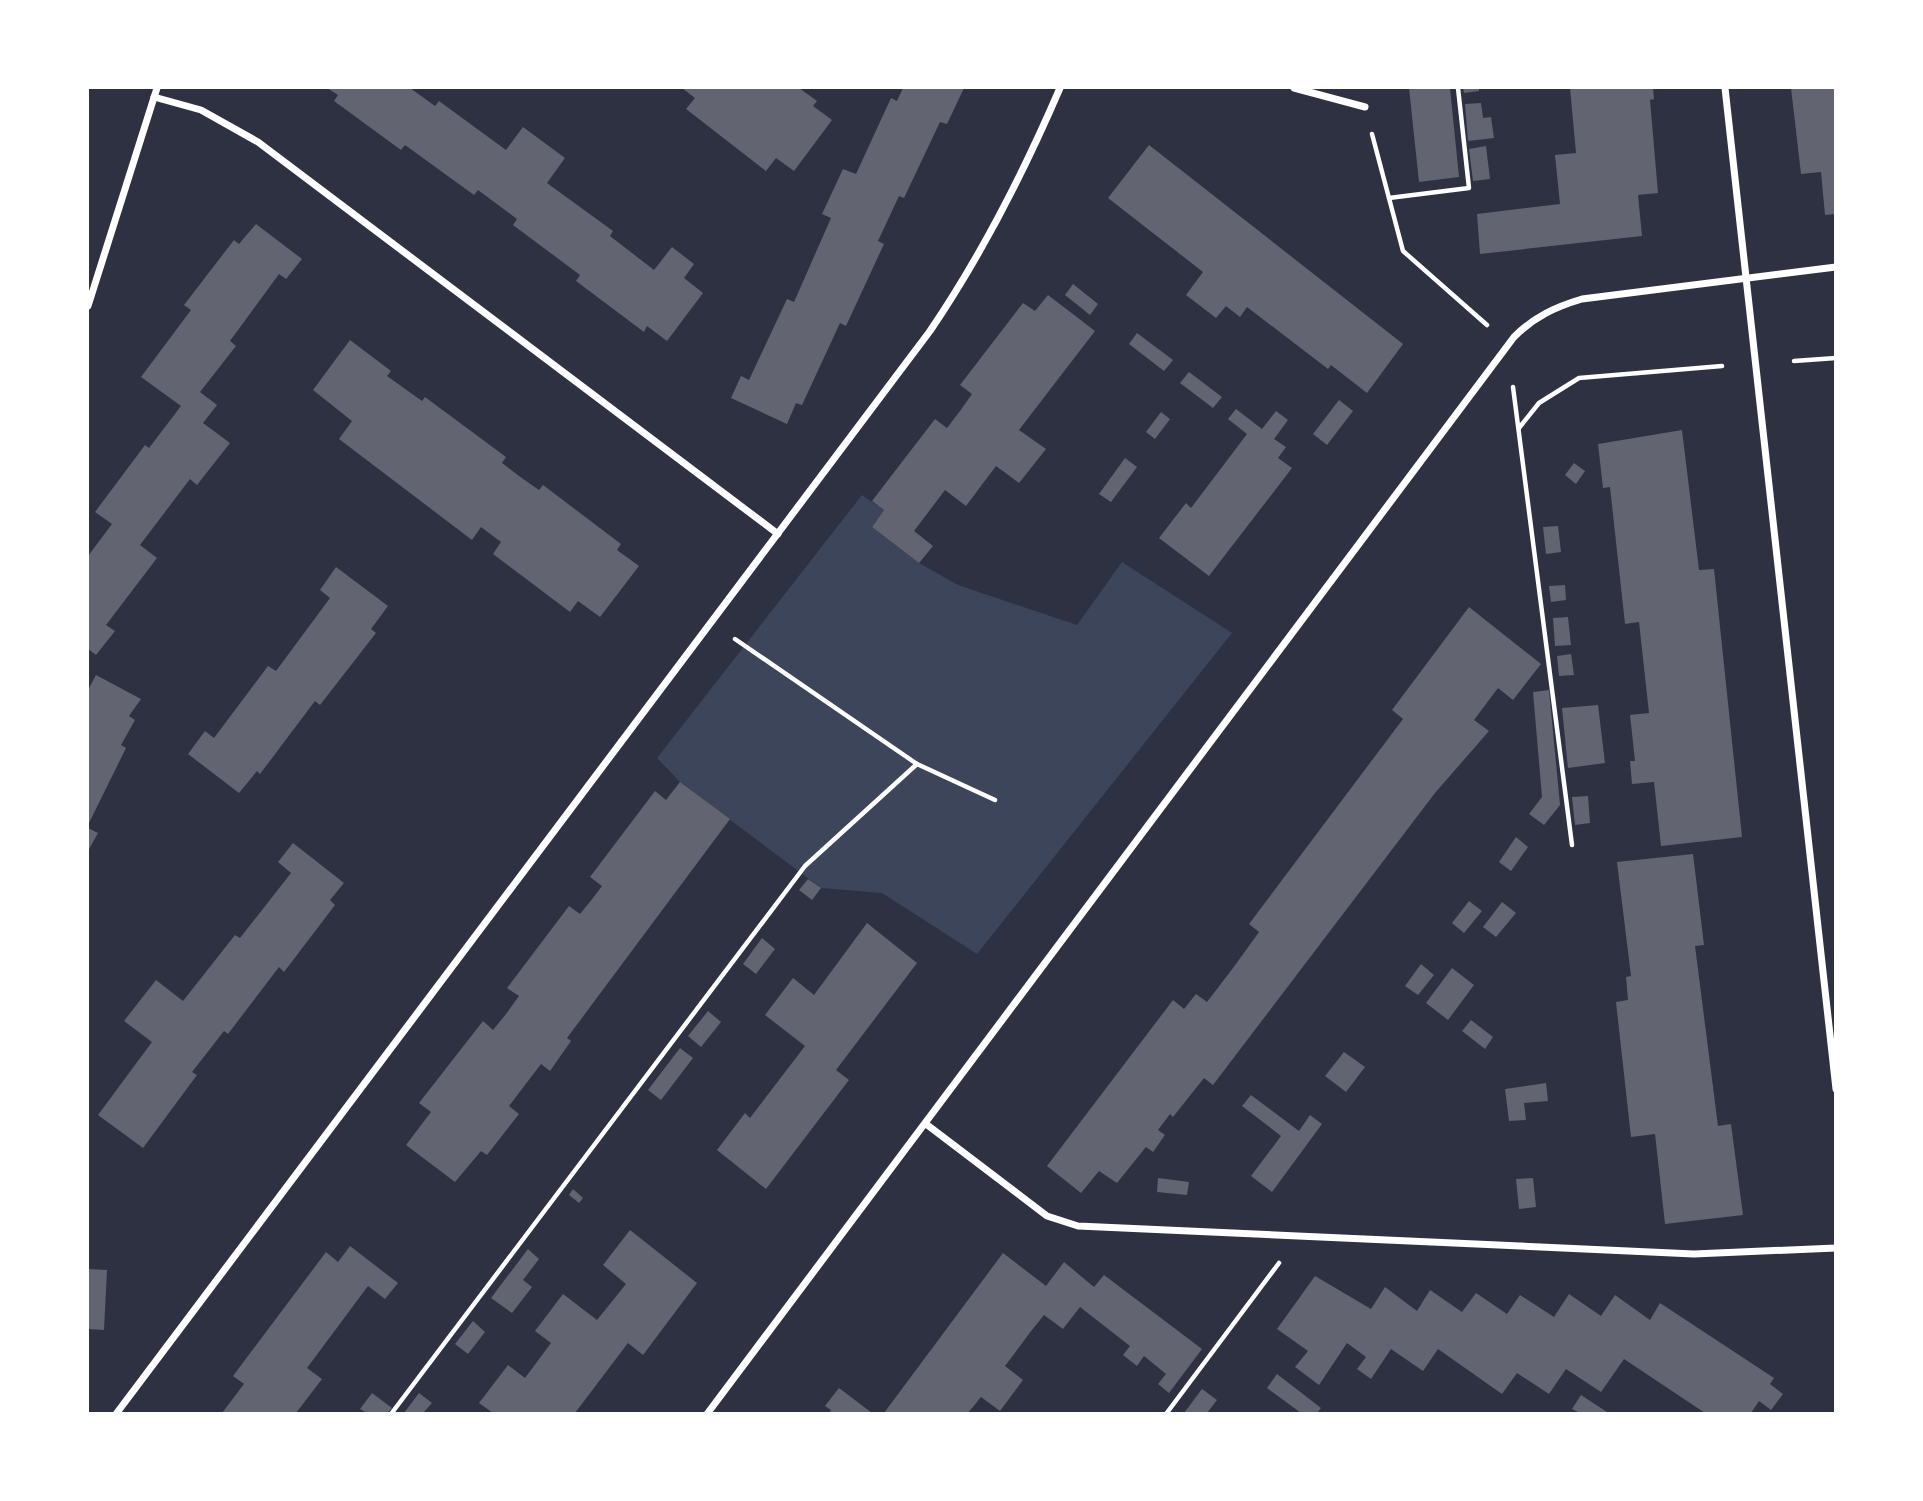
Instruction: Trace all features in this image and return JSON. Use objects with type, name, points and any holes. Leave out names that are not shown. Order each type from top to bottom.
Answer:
[{"type":"street","points":[[88,306],[157,88]]},
{"type":"street","points":[[116,1413],[930,331],[971,270],[1018,185],[1060,88]]},
{"type":"street","points":[[1294,88],[1364,107]]},
{"type":"street","points":[[1725,88],[1836,1089]]},
{"type":"street","points":[[154,97],[201,110],[258,142],[778,534]]},
{"type":"street","points":[[707,1413],[1508,344],[1530,321],[1563,304],[1620,292],[1836,267]]},
{"type":"street","points":[[926,1124],[1047,1216],[1062,1223],[1300,1237],[1713,1255],[1836,1248]]},
{"type":"path","points":[[1388,198],[1469,188],[1458,88]]},
{"type":"path","points":[[1364,107],[1403,251],[1508,344],[1572,845]]},
{"type":"path","points":[[1794,361],[1836,358]]},
{"type":"path","points":[[1518,428],[1539,402],[1579,378],[1722,366]]},
{"type":"path","points":[[712,621],[917,764],[995,800]]},
{"type":"path","points":[[391,1413],[805,866],[917,764]]},
{"type":"path","points":[[1166,1413],[1300,1237]]},
{"type":"shaded area","points":[[862,495],[884,510],[872,527],[919,563],[958,585],[1077,625],[1122,562],[1232,633],[977,954],[882,893],[821,888],[680,782],[657,758]]},
{"type":"building","points":[[327,88],[410,88],[435,106],[439,101],[506,150],[523,127],[565,158],[547,183],[613,231],[610,236],[654,270],[672,247],[694,264],[684,278],[703,293],[667,341],[647,326],[644,332],[576,281],[580,275],[513,225],[517,219],[478,190],[474,195],[405,145],[401,150],[334,101],[338,95]]},
{"type":"building","points":[[682,88],[799,88],[817,101],[813,106],[832,120],[794,171],[776,158],[766,171],[686,109],[695,98]]},
{"type":"building","points":[[903,88],[964,88],[947,124],[940,122],[904,198],[899,196],[878,241],[884,244],[846,326],[840,323],[802,405],[796,403],[787,424],[731,398],[741,376],[749,380],[787,299],[794,302],[831,218],[822,214],[843,169],[856,174],[891,98],[897,101]]},
{"type":"building","points":[[1409,88],[1450,88],[1459,177],[1419,182]]},
{"type":"building","points":[[1463,88],[1479,88],[1479,91],[1464,93]]},
{"type":"building","points":[[1570,88],[1653,88],[1654,99],[1650,100],[1658,193],[1638,195],[1642,236],[1480,254],[1477,214],[1560,204],[1555,155],[1576,153]]},
{"type":"building","points":[[1791,88],[1836,88],[1836,214],[1825,215],[1821,172],[1801,174]]},
{"type":"building","points":[[1481,103],[1483,118],[1491,117],[1494,138],[1468,141],[1465,104]]},
{"type":"building","points":[[1149,145],[1403,344],[1367,393],[1331,365],[1328,369],[1247,307],[1240,317],[1226,306],[1216,318],[1186,295],[1203,272],[1108,198]]},
{"type":"building","points":[[1486,146],[1490,179],[1473,181],[1469,149]]},
{"type":"building","points":[[256,224],[302,259],[286,279],[279,274],[230,341],[236,346],[200,392],[217,405],[203,423],[230,443],[197,485],[190,479],[140,545],[157,558],[106,625],[115,631],[96,655],[88,649],[88,556],[112,524],[95,512],[145,445],[149,448],[181,406],[141,377],[191,310],[184,305],[234,240],[239,244]]},
{"type":"building","points":[[1073,284],[1098,304],[1090,315],[1065,295]]},
{"type":"building","points":[[1048,295],[1095,331],[1019,430],[1046,449],[1019,483],[996,466],[966,506],[945,490],[914,531],[933,546],[919,563],[872,527],[884,510],[872,501],[935,419],[947,428],[960,411],[972,394],[960,385],[1023,303],[1035,311]]},
{"type":"building","points":[[1137,333],[1173,360],[1164,371],[1129,344]]},
{"type":"building","points":[[350,340],[391,371],[387,376],[422,401],[425,397],[506,457],[502,463],[519,476],[539,490],[543,485],[621,544],[617,550],[639,566],[600,617],[578,601],[570,612],[493,554],[501,542],[481,527],[472,540],[339,439],[352,421],[313,390]]},
{"type":"building","points":[[1189,372],[1222,397],[1213,408],[1180,383]]},
{"type":"building","points":[[1339,400],[1353,411],[1327,445],[1313,434]]},
{"type":"building","points":[[1236,409],[1262,429],[1276,411],[1288,420],[1274,439],[1286,447],[1278,458],[1292,468],[1209,576],[1159,538],[1186,503],[1191,508],[1247,434],[1228,419]]},
{"type":"building","points":[[1161,412],[1170,419],[1155,439],[1146,432]]},
{"type":"building","points":[[1682,430],[1699,570],[1714,569],[1742,837],[1661,846],[1654,782],[1632,784],[1630,761],[1635,761],[1630,715],[1649,713],[1639,622],[1625,624],[1610,487],[1603,488],[1598,444]]},
{"type":"building","points":[[1125,458],[1137,467],[1111,502],[1099,494]]},
{"type":"building","points":[[1574,463],[1585,471],[1576,484],[1565,475]]},
{"type":"building","points":[[1558,526],[1561,552],[1546,554],[1543,527]]},
{"type":"building","points":[[336,567],[388,606],[371,629],[376,633],[320,705],[315,701],[260,774],[257,771],[239,793],[188,754],[205,731],[214,738],[268,666],[276,671],[330,598],[320,590]]},
{"type":"building","points":[[1565,585],[1566,600],[1551,602],[1549,586]]},
{"type":"building","points":[[1469,607],[1541,664],[1513,700],[1498,688],[1474,720],[1489,731],[1435,793],[1213,1085],[1204,1078],[1173,1117],[1170,1114],[1158,1130],[1165,1135],[1153,1152],[1146,1147],[1117,1183],[1099,1171],[1081,1193],[1047,1166],[1173,1000],[1184,1009],[1196,994],[1207,1002],[1233,968],[1259,932],[1249,924],[1403,719],[1392,710]]},
{"type":"building","points":[[1568,617],[1571,645],[1555,646],[1553,618]]},
{"type":"building","points":[[1571,654],[1574,675],[1559,676],[1557,656]]},
{"type":"building","points":[[96,675],[141,699],[129,716],[135,720],[121,745],[126,748],[88,825],[88,690]]},
{"type":"building","points":[[1549,690],[1560,805],[1544,825],[1529,814],[1542,797],[1533,692]]},
{"type":"building","points":[[1598,705],[1605,763],[1568,768],[1562,708]]},
{"type":"building","points":[[680,782],[730,819],[567,1038],[571,1041],[550,1071],[541,1064],[509,1106],[519,1114],[487,1155],[481,1151],[455,1182],[406,1145],[431,1112],[419,1103],[483,1021],[493,1030],[506,1014],[519,996],[507,988],[569,906],[580,914],[593,898],[602,886],[590,877],[655,791],[666,800]]},
{"type":"building","points":[[1588,796],[1590,823],[1575,825],[1572,797]]},
{"type":"building","points":[[88,828],[98,833],[88,851]]},
{"type":"building","points":[[1516,837],[1528,847],[1511,871],[1499,862]]},
{"type":"building","points":[[293,843],[344,883],[330,900],[335,905],[284,972],[279,967],[228,1034],[224,1031],[192,1072],[197,1075],[143,1148],[98,1115],[152,1042],[124,1021],[156,980],[183,1001],[235,935],[240,938],[291,873],[278,862]]},
{"type":"building","points":[[1693,854],[1704,945],[1695,946],[1718,1126],[1731,1124],[1743,1215],[1665,1224],[1655,1134],[1631,1137],[1616,1002],[1628,1000],[1626,977],[1631,976],[1617,862]]},
{"type":"building","points":[[808,879],[821,888],[812,900],[799,890]]},
{"type":"building","points":[[1469,901],[1482,911],[1464,933],[1452,923]]},
{"type":"building","points":[[1502,902],[1516,913],[1496,937],[1483,927]]},
{"type":"building","points":[[867,923],[917,963],[836,1070],[849,1080],[766,1189],[717,1150],[745,1113],[750,1118],[805,1046],[765,1015],[793,978],[814,995]]},
{"type":"building","points":[[762,938],[775,949],[756,974],[743,964]]},
{"type":"building","points":[[1421,964],[1434,975],[1418,995],[1405,986]]},
{"type":"building","points":[[1452,968],[1474,985],[1448,1020],[1426,1003]]},
{"type":"building","points":[[708,1011],[721,1022],[701,1047],[688,1036]]},
{"type":"building","points":[[1471,1020],[1493,1037],[1485,1049],[1462,1031]]},
{"type":"building","points":[[680,1048],[693,1058],[661,1100],[648,1090]]},
{"type":"building","points":[[1344,1052],[1365,1067],[1346,1092],[1325,1076]]},
{"type":"building","points":[[1546,1083],[1548,1101],[1524,1103],[1526,1120],[1509,1121],[1505,1089]]},
{"type":"building","points":[[1251,1095],[1299,1131],[1310,1115],[1322,1124],[1272,1192],[1251,1176],[1281,1136],[1242,1106]]},
{"type":"building","points":[[1158,1178],[1189,1182],[1187,1195],[1157,1192]]},
{"type":"building","points":[[1533,1178],[1536,1207],[1519,1209],[1516,1179]]},
{"type":"building","points":[[573,1189],[583,1198],[579,1203],[569,1195]]},
{"type":"building","points":[[630,1230],[697,1283],[643,1355],[628,1343],[575,1413],[493,1413],[479,1403],[508,1365],[525,1378],[551,1343],[535,1331],[563,1294],[597,1320],[626,1284],[603,1265]]},
{"type":"building","points":[[350,1246],[398,1283],[385,1299],[368,1286],[307,1368],[322,1379],[296,1413],[222,1413],[244,1384],[233,1376],[326,1252],[338,1262]]},
{"type":"building","points":[[528,1249],[539,1259],[523,1280],[532,1287],[512,1313],[491,1298]]},
{"type":"building","points":[[1003,1253],[1046,1286],[1064,1262],[1094,1287],[1104,1275],[1202,1349],[1169,1393],[1158,1384],[1166,1374],[1144,1356],[1137,1366],[1123,1355],[1130,1346],[1080,1307],[1063,1329],[1044,1315],[1032,1330],[1005,1366],[1023,1380],[1000,1411],[981,1397],[968,1413],[884,1413]]},
{"type":"building","points":[[88,1269],[107,1270],[104,1330],[88,1329]]},
{"type":"building","points":[[1315,1276],[1371,1309],[1385,1287],[1417,1311],[1430,1290],[1462,1312],[1476,1293],[1507,1314],[1520,1295],[1554,1317],[1569,1294],[1601,1316],[1615,1295],[1650,1320],[1660,1303],[1774,1378],[1770,1384],[1783,1394],[1771,1410],[1759,1401],[1751,1413],[1705,1413],[1624,1359],[1601,1392],[1566,1369],[1549,1394],[1517,1373],[1502,1394],[1438,1349],[1423,1371],[1391,1349],[1371,1379],[1357,1369],[1366,1357],[1347,1343],[1319,1385],[1295,1367],[1308,1351],[1277,1329]]},
{"type":"building","points":[[473,1321],[485,1332],[468,1354],[455,1344]]},
{"type":"building","points":[[1277,1374],[1321,1408],[1317,1413],[1301,1413],[1267,1388]]},
{"type":"building","points":[[839,1388],[872,1413],[829,1413],[831,1410],[825,1406]]},
{"type":"building","points":[[1202,1389],[1217,1400],[1207,1413],[1184,1413]]},
{"type":"building","points":[[372,1393],[392,1408],[387,1413],[367,1413],[360,1409]]},
{"type":"building","points":[[419,1393],[432,1403],[423,1413],[404,1413]]},
{"type":"building","points":[[1581,1395],[1607,1412],[1580,1413],[1572,1409]]}]
